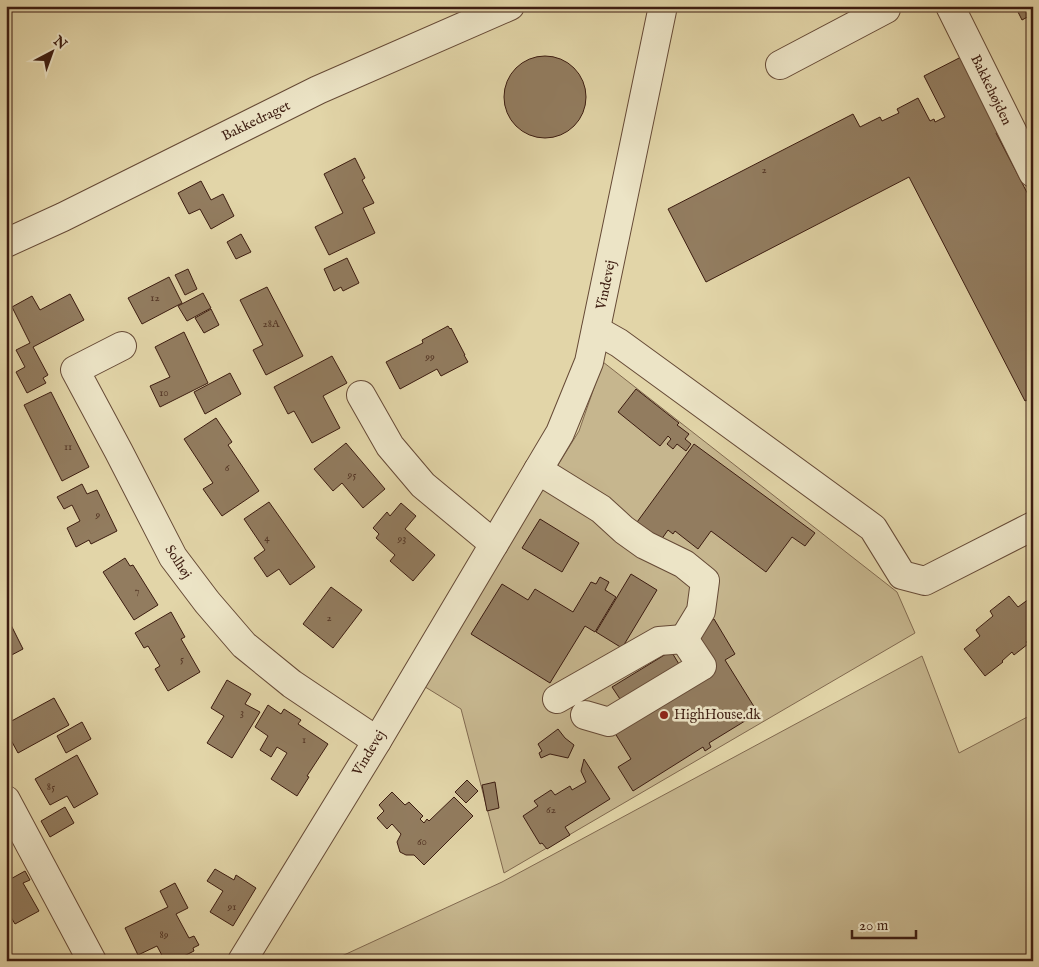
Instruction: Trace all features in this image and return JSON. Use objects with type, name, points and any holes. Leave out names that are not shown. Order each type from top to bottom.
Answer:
[{"type":"street","name":"Bakkedraget","points":[[6,243],[63,217],[318,90],[510,6]]},
{"type":"street","name":"Vindevej","points":[[242,961],[377,741],[560,433],[590,362],[663,6]]},
{"type":"street","name":"Bakkehøjden","points":[[950,6],[1033,173]]},
{"type":"street","points":[[780,65],[890,7]]},
{"type":"street","points":[[596,330],[619,343],[873,528],[902,575],[925,581],[928,580],[1033,526]]},
{"type":"street","name":"Solhøj","points":[[122,346],[75,370],[173,557],[207,602],[244,645],[292,684],[377,741]]},
{"type":"street","points":[[361,395],[390,446],[423,485],[494,544]]},
{"type":"street","points":[[538,470],[601,509],[624,530],[645,545],[684,564],[705,581],[701,611],[684,639]]},
{"type":"street","points":[[557,699],[660,642],[684,639]]},
{"type":"street","points":[[585,715],[609,722],[702,666],[684,639]]},
{"type":"street","points":[[6,800],[92,961]]},
{"type":"shaded area","points":[[603,362],[897,592],[915,633],[504,873],[461,709],[422,685],[579,431]]},
{"type":"shaded area","points":[[922,656],[959,753],[1033,714],[1033,961],[331,961],[502,882]]},
{"type":"building","points":[[1033,6],[1033,14],[1022,20],[1018,12]]},
{"type":"building","points":[[545,56],[561,59],[574,68],[583,81],[586,97],[583,113],[574,126],[561,135],[545,138],[529,135],[516,126],[507,113],[504,97],[507,81],[516,68],[529,59]]},
{"type":"building","points":[[963,56],[1001,130],[996,133],[1033,204],[1033,397],[1025,401],[909,177],[706,282],[668,209],[853,114],[860,127],[880,117],[882,121],[899,113],[897,109],[918,98],[930,121],[934,119],[935,122],[945,117],[924,76]]},
{"type":"building","points":[[355,158],[365,178],[362,180],[374,203],[363,208],[375,233],[329,255],[315,227],[343,213],[324,174]]},
{"type":"building","points":[[201,181],[211,200],[223,194],[234,216],[211,229],[200,209],[189,214],[178,193]]},
{"type":"building","points":[[241,234],[251,252],[236,259],[227,242]]},
{"type":"building","points":[[347,258],[359,283],[343,291],[341,287],[334,291],[324,269]]},
{"type":"building","points":[[188,269],[197,289],[185,295],[175,275]]},
{"type":"building","points":[[169,277],[182,303],[142,324],[128,298]]},
{"type":"building","points":[[267,287],[303,356],[266,375],[253,350],[263,345],[240,300]]},
{"type":"building","points":[[203,293],[211,308],[187,321],[178,306]]},
{"type":"building","points":[[70,294],[84,320],[33,347],[48,375],[43,378],[46,383],[27,393],[16,372],[25,367],[16,350],[30,343],[12,307],[32,296],[40,310]]},
{"type":"building","points":[[211,309],[219,325],[204,333],[195,318]]},
{"type":"building","points":[[448,326],[451,328],[468,362],[441,376],[437,369],[400,389],[386,362],[423,343],[422,340]]},
{"type":"building","points":[[184,332],[208,383],[160,407],[150,386],[170,377],[155,347]]},
{"type":"building","points":[[332,356],[347,383],[323,396],[340,428],[312,443],[294,411],[288,414],[274,387]]},
{"type":"building","points":[[230,373],[241,394],[205,414],[194,392]]},
{"type":"building","points":[[636,389],[679,423],[677,425],[689,434],[685,439],[691,444],[686,451],[677,444],[673,449],[667,444],[671,439],[668,436],[660,446],[618,412]]},
{"type":"building","points":[[51,392],[89,467],[62,481],[24,405]]},
{"type":"building","points":[[216,418],[232,442],[228,445],[259,491],[222,516],[203,489],[213,483],[184,439]]},
{"type":"building","points":[[346,443],[385,489],[363,508],[342,483],[333,491],[314,469]]},
{"type":"building","points":[[694,444],[815,533],[805,546],[792,537],[766,572],[711,531],[698,549],[675,531],[673,534],[668,530],[656,547],[632,529]]},
{"type":"building","points":[[82,484],[87,494],[97,490],[117,531],[91,544],[89,540],[76,547],[67,528],[80,521],[72,505],[64,509],[57,497]]},
{"type":"building","points":[[269,502],[315,567],[290,585],[279,569],[267,577],[254,558],[265,550],[244,519]]},
{"type":"building","points":[[401,503],[416,516],[405,529],[435,555],[413,581],[390,561],[395,555],[376,538],[379,534],[373,528],[387,512],[390,516]]},
{"type":"building","points":[[540,519],[579,543],[562,572],[522,548]]},
{"type":"building","points":[[125,558],[130,566],[133,565],[158,605],[134,620],[103,572]]},
{"type":"building","points":[[631,574],[657,590],[622,648],[596,632]]},
{"type":"building","points":[[600,577],[609,582],[605,590],[616,597],[595,632],[585,626],[550,683],[471,634],[502,584],[528,600],[535,589],[573,612],[591,582],[596,584]]},
{"type":"building","points":[[331,587],[362,610],[333,648],[303,624]]},
{"type":"building","points":[[1009,596],[1018,607],[1033,596],[1033,636],[1026,642],[1028,644],[1014,655],[1012,652],[985,676],[964,649],[980,636],[976,630],[993,616],[990,611]]},
{"type":"building","points":[[171,612],[185,637],[181,639],[200,672],[168,691],[155,669],[160,666],[148,646],[144,648],[135,633]]},
{"type":"building","points":[[6,615],[23,649],[6,658]]},
{"type":"building","points":[[714,619],[735,654],[725,660],[758,713],[709,743],[711,747],[705,751],[703,747],[633,791],[618,767],[631,759],[613,730],[716,666],[694,632]]},
{"type":"building","points":[[671,651],[682,669],[624,705],[612,687]]},
{"type":"building","points":[[227,680],[251,694],[245,704],[260,712],[232,758],[207,743],[224,716],[211,708]]},
{"type":"building","points":[[54,698],[69,725],[18,753],[6,731],[6,724]]},
{"type":"building","points":[[268,705],[281,714],[284,709],[301,720],[298,724],[328,744],[307,776],[309,777],[297,796],[271,779],[287,753],[277,747],[271,757],[260,750],[268,736],[255,727]]},
{"type":"building","points":[[82,722],[91,739],[66,753],[57,736]]},
{"type":"building","points":[[558,729],[574,745],[568,758],[550,754],[541,758],[539,753],[542,751],[538,744]]},
{"type":"building","points":[[77,755],[98,794],[74,808],[67,796],[50,805],[35,779]]},
{"type":"building","points":[[584,759],[610,799],[565,827],[570,835],[547,849],[542,843],[540,844],[523,816],[538,806],[534,801],[551,790],[555,795],[570,786],[572,790],[586,782],[581,771]]},
{"type":"building","points":[[467,780],[478,791],[466,803],[455,792]]},
{"type":"building","points":[[495,782],[499,808],[487,811],[482,785]]},
{"type":"building","points":[[392,792],[405,805],[409,802],[423,816],[420,819],[424,823],[427,819],[429,821],[454,797],[473,816],[424,865],[414,855],[406,855],[400,852],[397,842],[401,834],[392,824],[387,829],[377,818],[384,811],[379,805]]},
{"type":"building","points":[[65,807],[74,823],[50,837],[41,821]]},
{"type":"building","points":[[215,869],[234,880],[236,875],[256,888],[233,926],[210,912],[223,891],[207,881]]},
{"type":"building","points":[[25,871],[30,880],[23,883],[39,911],[15,924],[6,909],[6,888],[10,886],[7,881]]},
{"type":"building","points":[[175,883],[188,908],[176,914],[189,938],[194,936],[199,945],[193,948],[194,951],[174,961],[165,961],[157,946],[138,955],[125,928],[168,907],[160,891]]},
{"type":"place","name":"HighHouse.dk","points":[[664,715]]}]
